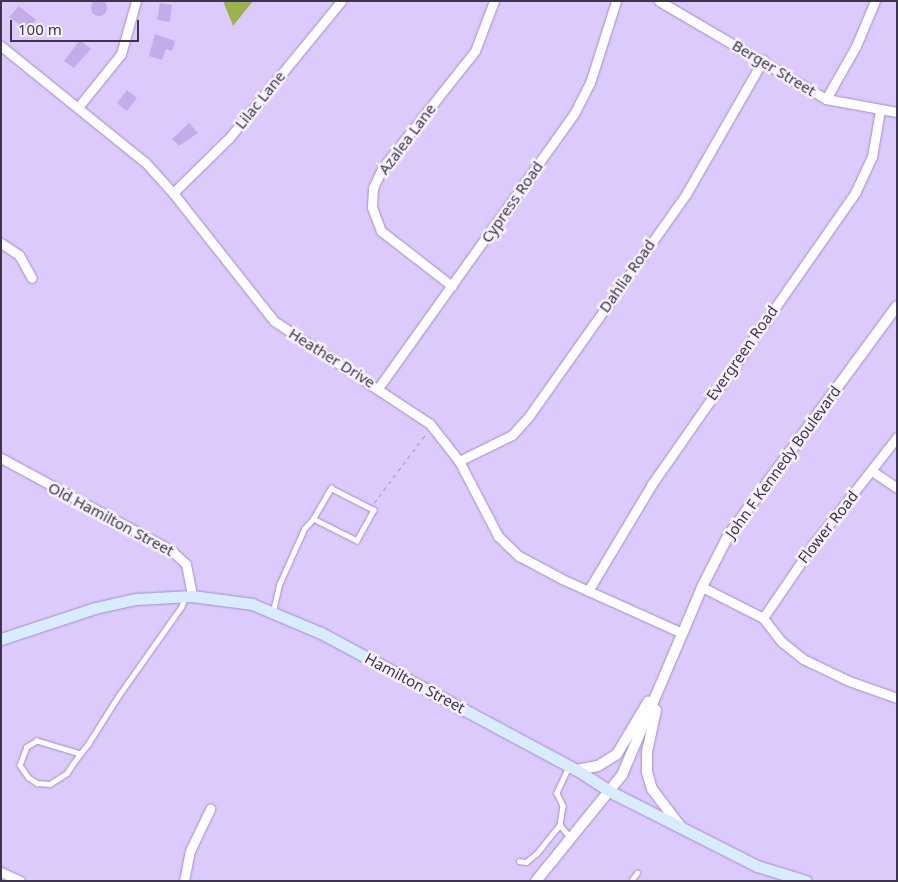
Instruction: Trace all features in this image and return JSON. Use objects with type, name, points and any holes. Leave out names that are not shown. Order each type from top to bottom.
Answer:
[{"type":"main road","name":"Hamilton Street","points":[[1,639],[116,602],[189,596],[252,604],[273,611],[574,768],[611,792],[757,866],[806,881]]},
{"type":"street","points":[[79,106],[120,54],[136,1]]},
{"type":"street","name":"Lilac Lane","points":[[174,193],[229,138],[341,1]]},
{"type":"street","name":"Azalea Lane","points":[[452,286],[381,230],[372,207],[373,188],[383,167],[474,51],[494,1]]},
{"type":"street","name":"Cypress Road","points":[[379,387],[582,101],[616,1]]},
{"type":"street","name":"Berger Street","points":[[658,1],[763,60],[826,99],[897,112]]},
{"type":"street","points":[[826,99],[856,46],[875,1]]},
{"type":"street","name":"Heather Drive","points":[[1,46],[79,106],[145,162],[174,193],[274,320],[379,387],[430,424],[458,461],[477,500],[507,545],[519,556],[588,591],[682,633]]},
{"type":"street","name":"Dahlia Road","points":[[458,461],[512,435],[529,416],[686,194],[763,60]]},
{"type":"street","name":"Evergreen Road","points":[[588,591],[652,484],[855,193],[872,157],[880,110]]},
{"type":"street","points":[[1,243],[19,255],[32,278]]},
{"type":"street","name":"John F Kennedy Boulevard","points":[[536,881],[611,792],[632,757],[682,633],[702,587],[728,536],[897,306]]},
{"type":"street","name":"Flower Road","points":[[762,618],[815,542],[897,437]]},
{"type":"street","name":"Old Hamilton Street","points":[[3,459],[172,551],[186,564],[192,579],[189,596]]},
{"type":"street","points":[[872,471],[897,488]]},
{"type":"street","points":[[702,587],[762,618],[782,642],[803,659],[849,681],[897,698]]},
{"type":"street","points":[[574,768],[603,764],[617,754],[664,675]]},
{"type":"street","points":[[664,675],[646,752],[646,772],[654,792],[681,827]]},
{"type":"street","points":[[184,881],[190,851],[210,809]]},
{"type":"street","points":[[1,872],[20,881]]},
{"type":"lane","points":[[273,611],[279,585],[295,548],[304,529],[314,519],[331,488],[374,510],[357,541],[314,519]]},
{"type":"lane","points":[[80,754],[37,740],[27,747],[20,765],[31,780],[50,784],[67,773],[189,596]]},
{"type":"lane","points":[[519,861],[526,862],[537,853],[560,825],[563,806],[557,794],[574,768]]},
{"type":"lane","points":[[560,825],[571,838]]},
{"type":"lane","points":[[631,881],[637,873]]},
{"type":"path","points":[[370,507],[426,434]]},
{"type":"green space","points":[[223,1],[253,1],[233,26]]},
{"type":"building","points":[[99,0],[107,8],[99,16],[91,8]]},
{"type":"building","points":[[160,3],[172,5],[170,22],[157,20]]},
{"type":"building","points":[[19,6],[36,20],[27,30],[9,17]]},
{"type":"building","points":[[155,34],[175,41],[172,51],[166,49],[162,60],[149,56]]},
{"type":"building","points":[[80,40],[91,49],[74,68],[64,61]]},
{"type":"building","points":[[127,90],[137,98],[127,111],[117,103]]},
{"type":"building","points":[[189,123],[198,133],[179,146],[172,139]]}]
